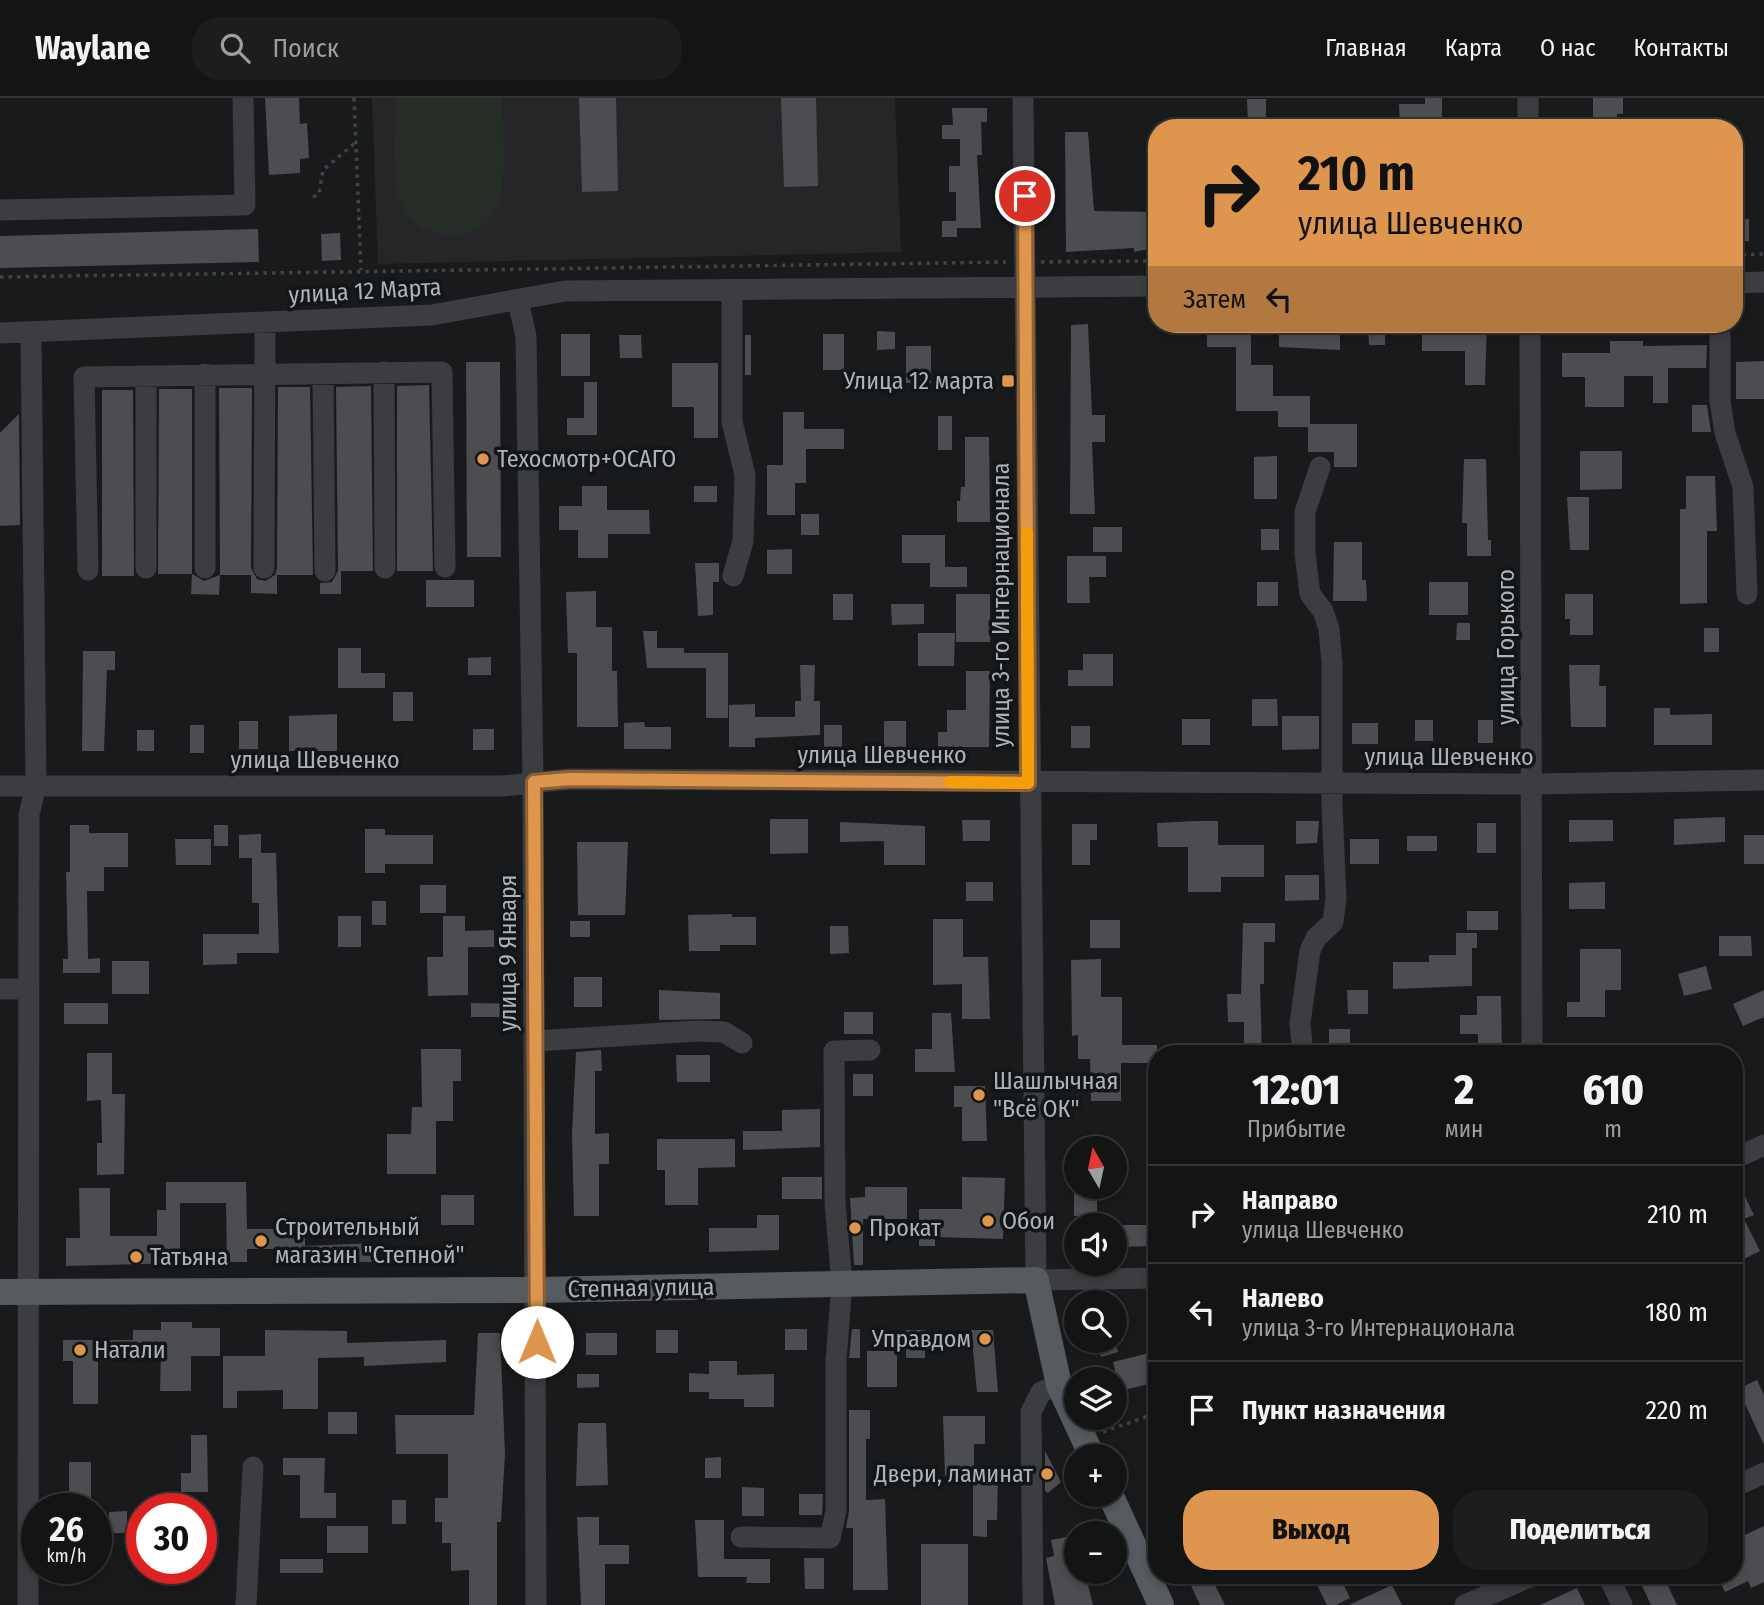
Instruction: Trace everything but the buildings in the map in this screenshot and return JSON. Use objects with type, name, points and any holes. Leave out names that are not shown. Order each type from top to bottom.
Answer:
[{"type":"main road","name":"Степная улица","points":[[0,1292],[537,1290],[1036,1280]]},
{"type":"main road","points":[[1036,1280],[1059,1385],[1086,1444]]},
{"type":"main road","points":[[1116,1507],[1148,1577]]},
{"type":"main road","points":[[1151,1584],[1161,1605]]},
{"type":"street","points":[[0,210],[245,205],[243,98]]},
{"type":"street","name":"улица 3-го Интернационала","points":[[1023,98],[1027,287],[1028,783],[1036,1280]]},
{"type":"street","points":[[1528,98],[1528,119]]},
{"type":"street","points":[[1743,283],[1764,282]]},
{"type":"street","name":"улица 12 Марта","points":[[0,333],[432,316],[565,291],[1148,286]]},
{"type":"street","points":[[732,289],[732,422],[745,475],[743,541],[733,576]]},
{"type":"street","name":"улица 9 Января","points":[[518,301],[526,336],[534,782],[537,1605]]},
{"type":"street","points":[[264,568],[265,323]]},
{"type":"street","points":[[28,1605],[29,814],[36,786],[31,333]]},
{"type":"street","name":"улица Горького","points":[[1530,333],[1532,1045]]},
{"type":"street","points":[[1720,333],[1720,401],[1725,433],[1743,486],[1747,594]]},
{"type":"street","points":[[88,570],[84,377],[265,373],[442,372],[445,567]]},
{"type":"street","points":[[384,373],[385,568]]},
{"type":"street","points":[[205,374],[205,568]]},
{"type":"street","points":[[323,374],[325,571]]},
{"type":"street","points":[[146,377],[146,568]]},
{"type":"street","points":[[1302,1045],[1300,1023],[1310,951],[1317,938],[1332,922],[1336,898],[1332,663],[1329,629],[1323,611],[1310,594],[1305,553],[1305,512],[1320,467]]},
{"type":"street","name":"улица Шевченко","points":[[0,786],[503,786],[570,779],[1028,783],[1764,780]]},
{"type":"street","points":[[0,989],[28,989]]},
{"type":"street","points":[[535,1041],[697,1031],[724,1032],[743,1043]]},
{"type":"street","points":[[741,1537],[830,1538],[836,1511],[835,1360],[842,1284],[835,1203],[834,1051],[870,1050]]},
{"type":"street","points":[[1743,1154],[1764,1145]]},
{"type":"street","name":"Степная улица","points":[[1036,1280],[1148,1278]]},
{"type":"street","points":[[1033,1605],[1031,1412],[1041,1392],[1059,1385]]},
{"type":"street","points":[[246,1605],[253,1467]]},
{"type":"street","points":[[1743,1483],[1764,1473]]},
{"type":"street","points":[[1465,1605],[1514,1584]]},
{"type":"street","points":[[1612,1584],[1622,1605]]},
{"type":"path","points":[[354,98],[361,270]]},
{"type":"path","points":[[313,197],[319,194],[323,170],[356,142]]},
{"type":"path","points":[[1743,255],[1764,254]]},
{"type":"path","points":[[0,277],[1148,261]]},
{"type":"path","points":[[1093,1444],[1108,1430],[1148,1416]]},
{"type":"shaded area","points":[[372,98],[895,98],[901,252],[378,264]]},
{"type":"shaded area","points":[[395,98],[502,98],[502,189],[495,210],[484,225],[466,234],[440,234],[421,227],[406,213],[397,190],[394,150]]},
{"type":"slow traffic","points":[[950,782],[1028,783],[1027,533]]},
{"type":"place","name":"Улица 12 марта","points":[[1008,381]]},
{"type":"place","name":"Техосмотр+ОСАГО","points":[[483,459]]},
{"type":"place","name":"Шашлычная \"Всё ОК\"","points":[[979,1095]]},
{"type":"place","name":"Обои","points":[[988,1221]]},
{"type":"place","name":"Прокат","points":[[855,1228]]},
{"type":"place","name":"Строительный магазин \"Степной\"","points":[[261,1241]]},
{"type":"place","name":"Татьяна","points":[[136,1257]]},
{"type":"place","name":"Управдом","points":[[985,1339]]},
{"type":"place","name":"Натали","points":[[80,1350]]},
{"type":"place","name":"Двери, ламинат","points":[[1047,1474]]},
{"type":"route","points":[[537,1342],[534,782],[570,779],[1028,783],[1025,196]]}]
